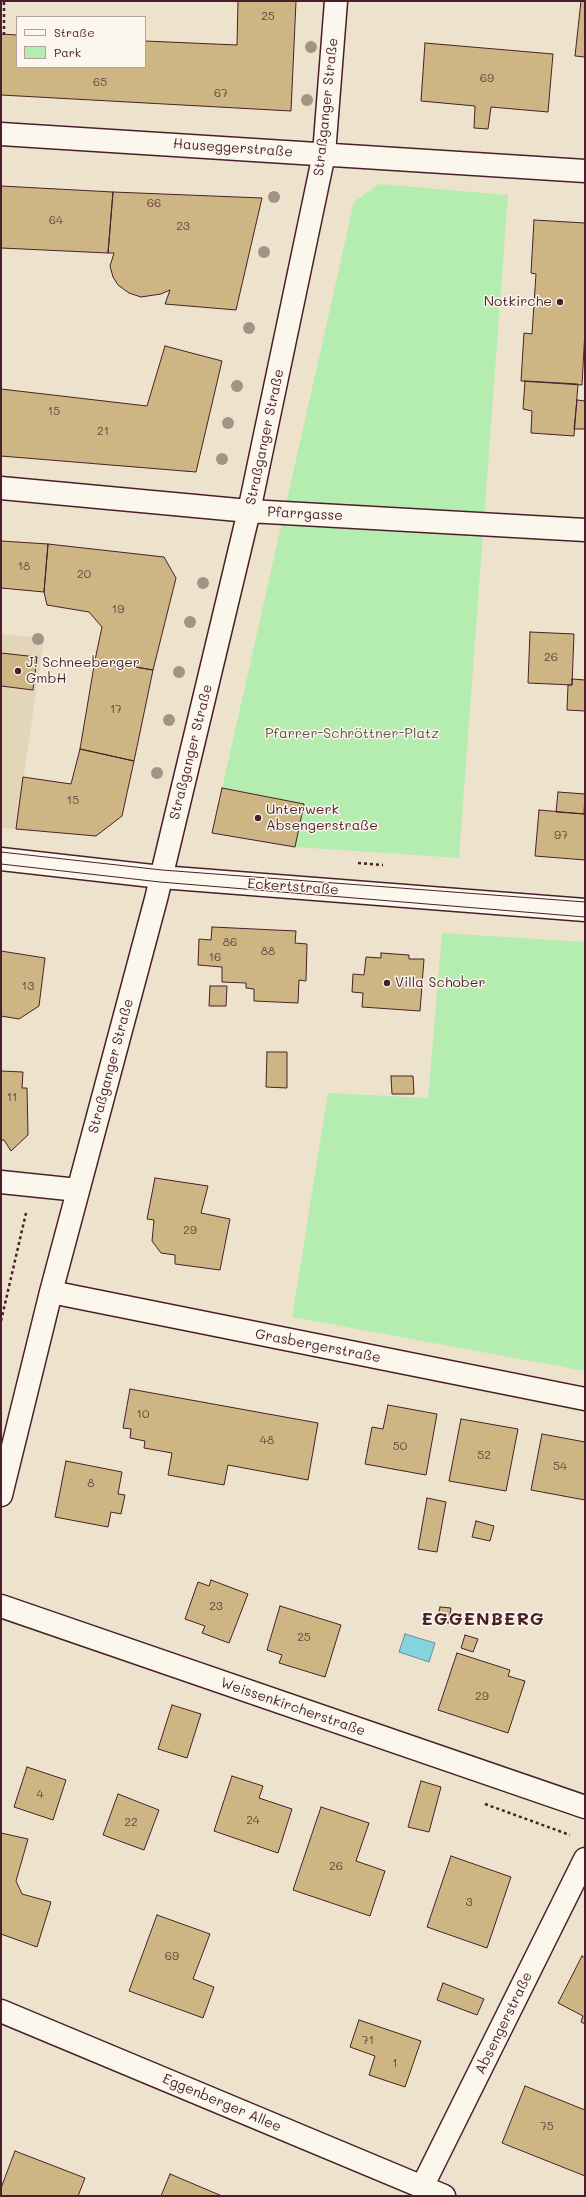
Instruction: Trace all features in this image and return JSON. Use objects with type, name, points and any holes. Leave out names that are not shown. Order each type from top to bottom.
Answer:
[{"type":"street","name":"Straßganger Straße","points":[[1,1495],[51,1292],[161,877],[249,511],[324,154],[336,1]]},
{"type":"street","name":"Hauseggerstraße","points":[[1,134],[585,171]]},
{"type":"street","name":"Pfarrgasse","points":[[1,488],[249,511],[585,530]]},
{"type":"street","name":"Eckertstraße","points":[[1,859],[161,877],[585,910]]},
{"type":"street","points":[[1,1182],[78,1190]]},
{"type":"street","name":"Grasbergerstraße","points":[[51,1292],[585,1399]]},
{"type":"street","name":"Weissenkircherstraße","points":[[1,1606],[585,1807]]},
{"type":"street","name":"Absengerstraße","points":[[422,2187],[585,1859]]},
{"type":"street","name":"Eggenberger Allee","points":[[1,2011],[444,2196]]},
{"type":"path","points":[[4,1],[4,34]]},
{"type":"path","points":[[1,1321],[26,1213]]},
{"type":"shaded area","points":[[1,634],[44,638],[16,829],[1,828]]},
{"type":"green space","name":"Pfarrer-Schröttner-Platz","points":[[379,184],[508,195],[459,858],[295,847],[212,833],[354,202]]},
{"type":"green space","points":[[442,933],[585,942],[585,1371],[292,1317],[328,1093],[428,1098]]},
{"type":"water","points":[[405,1634],[435,1643],[429,1662],[399,1652]]},
{"type":"building","points":[[238,1],[296,1],[291,111],[1,95],[1,34],[16,35],[16,68],[146,68],[146,41],[237,45]]},
{"type":"building","points":[[581,1],[585,1],[585,57],[575,56]]},
{"type":"building","points":[[425,43],[553,54],[548,112],[491,107],[488,129],[474,128],[475,106],[421,101]]},
{"type":"building","points":[[1,186],[113,192],[108,253],[1,248]]},
{"type":"building","points":[[113,192],[262,198],[236,310],[165,304],[170,290],[161,294],[141,297],[129,293],[118,285],[113,277],[110,266],[114,253],[108,253]]},
{"type":"building","name":"Notkirche","points":[[534,220],[585,223],[585,330],[582,385],[521,381],[524,333],[532,334],[536,274],[531,273]]},
{"type":"building","points":[[165,346],[222,361],[196,472],[1,456],[1,389],[147,406]]},
{"type":"building","points":[[525,381],[578,384],[574,436],[531,433],[532,411],[523,409]]},
{"type":"building","points":[[577,400],[585,401],[585,429],[574,429]]},
{"type":"building","points":[[1,541],[48,544],[44,592],[1,588]]},
{"type":"building","points":[[48,544],[164,557],[176,578],[153,670],[95,660],[102,627],[89,612],[47,605],[44,592]]},
{"type":"building","points":[[530,632],[574,634],[572,685],[528,683]]},
{"type":"building","name":"J. Schneeberger GmbH","points":[[1,653],[37,657],[33,690],[1,686]]},
{"type":"building","points":[[95,660],[153,670],[134,761],[80,749]]},
{"type":"building","points":[[572,679],[585,680],[585,711],[567,710],[568,685],[572,685]]},
{"type":"building","points":[[80,749],[134,761],[122,816],[96,836],[16,829],[23,777],[71,784]]},
{"type":"building","name":"Unterwerk Absengerstraße","points":[[222,788],[304,804],[295,847],[212,833]]},
{"type":"building","points":[[558,792],[585,794],[584,814],[556,812]]},
{"type":"building","points":[[539,810],[585,814],[585,860],[535,856]]},
{"type":"building","points":[[212,927],[296,931],[295,943],[307,944],[306,981],[299,980],[298,1003],[254,1001],[254,989],[246,988],[246,983],[222,982],[222,967],[198,965],[199,939],[211,940]]},
{"type":"building","points":[[1,951],[45,958],[39,1006],[19,1019],[1,1016]]},
{"type":"building","name":"Villa Schober","points":[[381,953],[409,955],[409,959],[424,959],[420,1011],[362,1007],[363,993],[352,992],[353,974],[364,975],[366,957],[381,958]]},
{"type":"building","points":[[210,986],[227,986],[226,1006],[209,1006]]},
{"type":"building","points":[[267,1052],[287,1052],[287,1088],[266,1087]]},
{"type":"building","points":[[1,1071],[23,1072],[22,1088],[27,1088],[28,1135],[11,1151],[4,1140],[1,1140]]},
{"type":"building","points":[[391,1076],[413,1076],[414,1094],[392,1094]]},
{"type":"building","points":[[155,1178],[208,1186],[201,1213],[230,1219],[220,1270],[175,1264],[175,1255],[161,1253],[152,1241],[154,1220],[147,1219]]},
{"type":"building","points":[[130,1389],[318,1423],[308,1480],[228,1465],[224,1485],[168,1475],[172,1453],[144,1448],[145,1441],[130,1438],[131,1429],[123,1428]]},
{"type":"building","points":[[388,1405],[437,1414],[426,1475],[365,1464],[372,1427],[383,1429]]},
{"type":"building","points":[[461,1419],[518,1429],[506,1491],[449,1481]]},
{"type":"building","points":[[542,1434],[585,1442],[585,1500],[531,1490]]},
{"type":"building","points":[[66,1461],[122,1472],[118,1494],[125,1495],[121,1514],[111,1512],[108,1527],[55,1517]]},
{"type":"building","points":[[427,1498],[446,1502],[437,1552],[418,1549]]},
{"type":"building","points":[[476,1521],[494,1526],[490,1541],[472,1537]]},
{"type":"building","points":[[211,1580],[248,1594],[229,1643],[202,1633],[205,1626],[185,1619],[198,1582],[209,1586]]},
{"type":"building","points":[[280,1606],[341,1625],[325,1677],[279,1663],[282,1655],[267,1650]]},
{"type":"building","points":[[440,1607],[451,1608],[449,1623],[437,1621]]},
{"type":"building","points":[[465,1635],[478,1639],[473,1652],[461,1648]]},
{"type":"building","points":[[457,1653],[510,1670],[508,1676],[525,1681],[508,1733],[438,1710]]},
{"type":"building","points":[[172,1705],[201,1714],[187,1758],[158,1749]]},
{"type":"building","points":[[27,1767],[66,1780],[53,1820],[14,1807]]},
{"type":"building","points":[[232,1776],[263,1786],[259,1798],[292,1809],[278,1853],[214,1831]]},
{"type":"building","points":[[421,1781],[441,1787],[429,1832],[408,1827]]},
{"type":"building","points":[[118,1794],[159,1810],[144,1850],[103,1835]]},
{"type":"building","points":[[321,1807],[369,1823],[356,1861],[385,1871],[370,1916],[293,1890]]},
{"type":"building","points":[[1,1833],[28,1839],[16,1881],[22,1894],[51,1902],[37,1947],[1,1934]]},
{"type":"building","points":[[451,1856],[511,1877],[487,1948],[427,1927]]},
{"type":"building","points":[[157,1915],[210,1934],[193,1979],[214,1987],[203,2018],[129,1991]]},
{"type":"building","points":[[582,1956],[585,1958],[585,2024],[581,2022],[583,2016],[558,2003]]},
{"type":"building","points":[[443,1983],[484,1999],[477,2015],[437,2000]]},
{"type":"building","points":[[359,2020],[421,2041],[405,2087],[369,2075],[375,2056],[350,2047]]},
{"type":"building","points":[[525,2086],[585,2110],[585,2176],[502,2143]]},
{"type":"building","points":[[15,2151],[85,2178],[78,2196],[1,2196],[1,2188]]},
{"type":"building","points":[[170,2174],[222,2196],[161,2196]]},
{"type":"tram line","points":[[1,852],[162,870],[585,902]]},
{"type":"tram line","points":[[1,864],[160,882],[585,917]]},
{"type":"place","name":"Notkirche","points":[[560,302]]},
{"type":"place","name":"J. Schneeberger GmbH","points":[[18,671]]},
{"type":"place","name":"Unterwerk Absengerstraße","points":[[258,818]]},
{"type":"place","name":"Villa Schober","points":[[387,983]]},
{"type":"district","name":"EGGENBERG","points":[[483,1619]]}]
